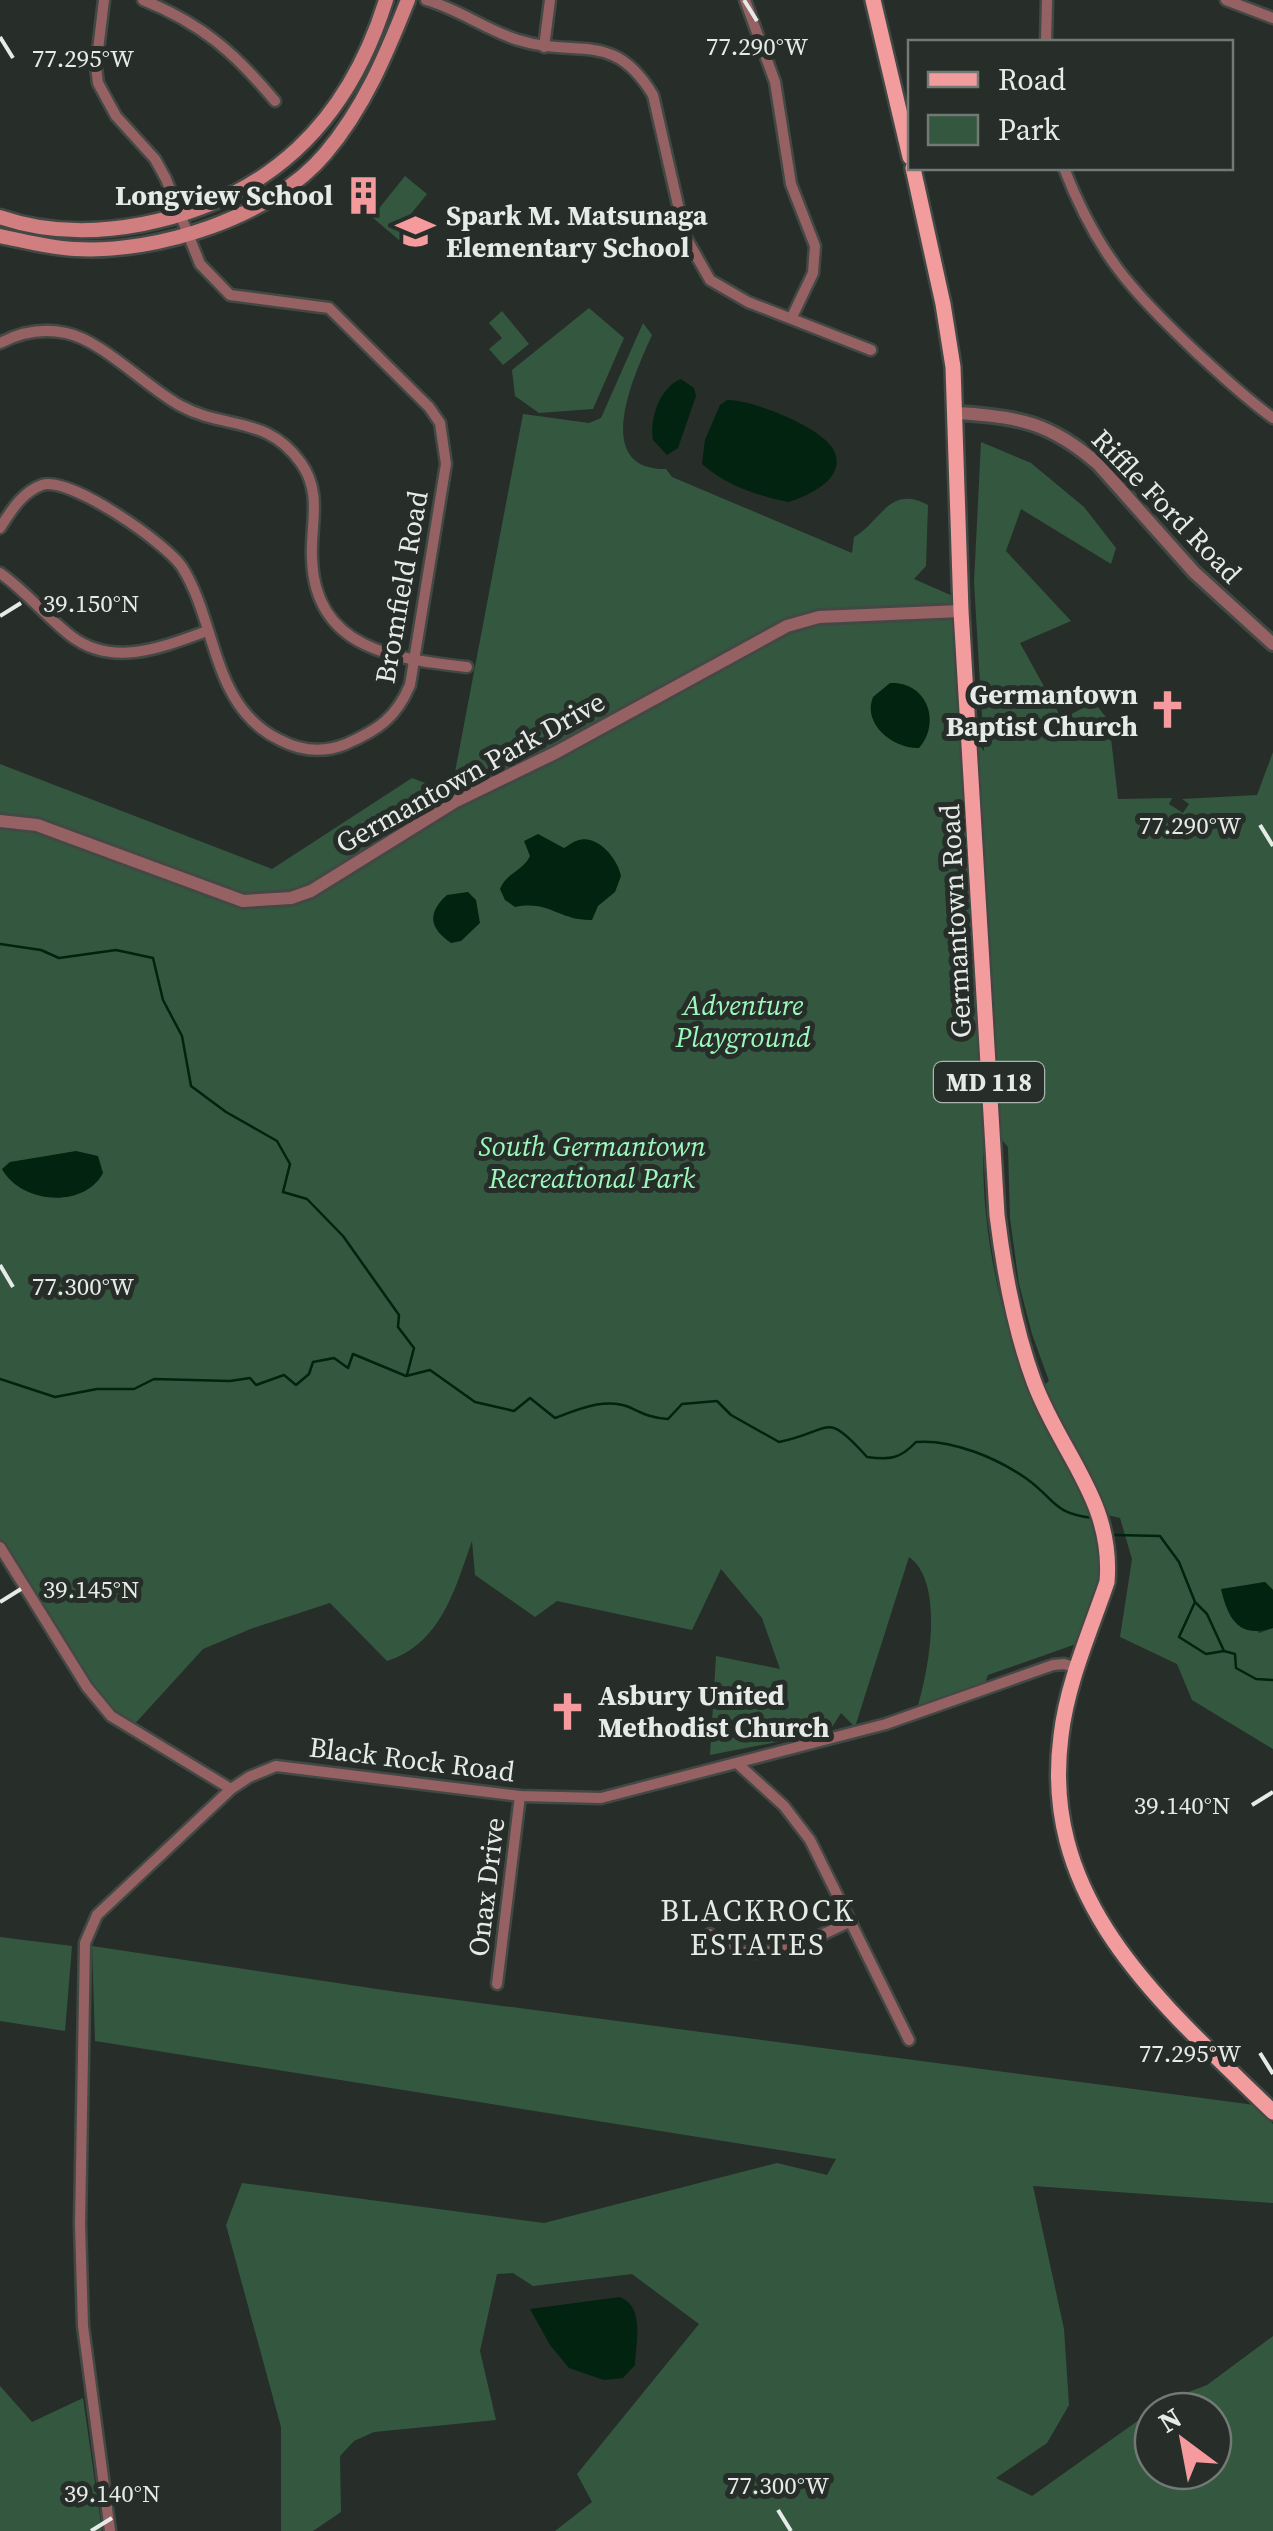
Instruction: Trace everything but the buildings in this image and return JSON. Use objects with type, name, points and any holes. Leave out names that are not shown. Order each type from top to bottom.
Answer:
[{"type":"main road","points":[[0,217],[41,227],[110,230],[180,217],[250,186],[306,144],[345,95],[373,44],[386,0]]},
{"type":"main road","points":[[0,236],[76,250],[149,244],[188,235],[280,193],[323,157],[360,107],[389,50],[408,0]]},
{"type":"main road","points":[[873,0],[908,149]]},
{"type":"main road","name":"Germantown Road","points":[[913,170],[943,304],[956,414],[961,611],[996,1216],[1014,1317],[1034,1383],[1095,1499],[1109,1560],[1107,1582],[1065,1708],[1058,1782],[1069,1852],[1085,1893],[1140,1978],[1273,2112]]},
{"type":"street","name":"Bromfield Road","points":[[0,528],[28,492],[46,484],[83,492],[178,562],[194,589],[220,669],[238,706],[252,724],[294,748],[335,748],[386,723],[400,709],[416,661],[446,464],[440,423],[340,316],[318,305],[230,295],[200,264],[166,179],[154,159],[123,126],[98,83],[96,66],[104,0]]},
{"type":"street","points":[[143,0],[190,22],[220,42],[275,100]]},
{"type":"street","points":[[426,0],[515,39],[544,47],[585,47],[611,53],[641,76],[653,96],[685,236],[710,280],[725,291],[871,350]]},
{"type":"street","points":[[544,47],[550,0]]},
{"type":"street","points":[[744,0],[774,82],[791,184],[815,246],[814,272],[792,317]]},
{"type":"street","points":[[1046,40],[1048,0]]},
{"type":"street","points":[[1226,0],[1273,18]]},
{"type":"street","points":[[1065,170],[1083,216],[1117,271],[1148,306],[1248,401],[1273,418]]},
{"type":"street","points":[[0,343],[26,332],[77,336],[177,404],[204,415],[253,425],[282,442],[304,468],[314,490],[312,559],[316,586],[327,612],[356,642],[370,650],[467,667]]},
{"type":"street","name":"Riffle Ford Road","points":[[956,414],[1045,426],[1079,447],[1201,580],[1273,644]]},
{"type":"street","points":[[0,573],[72,637],[88,646],[119,654],[140,652],[207,631]]},
{"type":"street","name":"Germantown Park Drive","points":[[0,822],[37,825],[243,901],[291,898],[312,890],[456,801],[555,753],[787,626],[820,617],[961,611]]},
{"type":"street","points":[[0,1548],[87,1687],[111,1716],[231,1789]]},
{"type":"street","name":"Black Rock Road","points":[[110,2531],[83,2326],[80,2224],[86,1942],[98,1915],[231,1789],[276,1766],[520,1796],[601,1798],[886,1724],[1053,1665],[1078,1668]]},
{"type":"street","points":[[737,1763],[800,1825],[909,2040]]},
{"type":"street","name":"Onax Drive","points":[[497,1984],[520,1796]]},
{"type":"street","points":[[710,1934],[726,1947],[764,1952],[806,1942],[851,1921]]},
{"type":"green space","points":[[405,176],[427,194],[402,225],[407,230],[399,240],[372,217]]},
{"type":"green space","points":[[589,308],[624,338],[593,409],[539,413],[515,396],[512,370]]},
{"type":"green space","points":[[502,311],[529,344],[503,365],[489,349],[502,338],[489,323]]},
{"type":"green space","name":"South Germantown Recreational Park","points":[[643,323],[652,335],[629,393],[624,437],[629,454],[643,465],[666,469],[672,477],[852,553],[854,537],[895,502],[915,500],[928,505],[926,566],[914,579],[955,597],[974,739],[984,751],[974,582],[981,442],[1031,463],[1084,507],[1116,548],[1111,564],[1021,509],[1006,551],[1071,621],[1020,643],[1062,719],[1094,702],[1109,721],[1118,799],[1172,798],[1169,804],[1183,813],[1189,804],[1182,799],[1257,795],[1273,752],[1273,1590],[1265,1582],[1222,1590],[1259,1633],[1273,1628],[1273,1749],[1192,1700],[1177,1664],[1120,1637],[1132,1559],[1120,1518],[1095,1512],[1099,1576],[1076,1644],[988,1675],[982,1691],[916,1712],[929,1654],[931,1608],[920,1570],[909,1557],[855,1727],[841,1713],[829,1732],[710,1755],[716,1656],[780,1669],[762,1618],[721,1569],[692,1630],[557,1601],[535,1617],[475,1575],[472,1541],[443,1613],[421,1642],[405,1653],[387,1661],[330,1603],[203,1649],[131,1728],[113,1717],[0,1544],[0,764],[272,869],[412,778],[451,793],[523,414],[589,423],[601,418]],"holes":[[[985,1120],[1008,1147],[1010,1218],[1019,1284],[1049,1381],[1033,1394],[1047,1427],[1031,1393],[1017,1356],[996,1278],[985,1197]]]},
{"type":"green space","points":[[0,1937],[72,1946],[65,2031],[0,2021]]},
{"type":"green space","points":[[92,1946],[397,1992],[1255,2105],[1273,2124],[1273,2203],[1033,2186],[1064,2329],[1069,2405],[1047,2443],[996,2478],[1032,2496],[1133,2424],[1133,2491],[1233,2491],[1233,2391],[1191,2391],[1207,2385],[1273,2336],[1273,2531],[555,2531],[592,2502],[577,2474],[699,2324],[632,2274],[533,2286],[513,2273],[497,2274],[480,2351],[496,2420],[374,2432],[354,2441],[340,2456],[341,2512],[313,2531],[281,2531],[281,2427],[226,2225],[242,2183],[544,2223],[777,2163],[827,2175],[836,2159],[95,2041]]},
{"type":"green space","points":[[0,2386],[32,2422],[83,2398],[102,2531],[0,2531]]},
{"type":"shaded area","points":[[681,379],[694,388],[696,396],[678,448],[667,455],[653,440],[653,423],[662,396]]},
{"type":"shaded area","points":[[727,400],[768,409],[815,432],[833,449],[837,459],[831,476],[816,490],[788,502],[742,489],[712,472],[702,464],[705,440],[720,405]]},
{"type":"shaded area","points":[[890,683],[913,689],[927,705],[929,726],[919,748],[899,744],[876,725],[871,707],[873,697]]},
{"type":"shaded area","points":[[538,834],[564,848],[579,840],[594,841],[616,863],[621,876],[615,892],[598,906],[592,920],[537,906],[515,907],[505,900],[500,889],[530,856],[524,841]]},
{"type":"shaded area","points":[[468,892],[476,900],[480,923],[461,941],[451,943],[435,926],[436,908],[447,895]]},
{"type":"shaded area","points":[[76,1151],[98,1156],[103,1173],[94,1185],[68,1197],[37,1195],[11,1181],[2,1169],[10,1162]]},
{"type":"shaded area","points":[[1265,1582],[1273,1590],[1273,1628],[1243,1628],[1227,1609],[1221,1589]]},
{"type":"shaded area","points":[[620,2297],[633,2309],[637,2326],[635,2365],[623,2378],[604,2380],[569,2368],[550,2345],[530,2309]]},
{"type":"waterway","points":[[0,944],[41,950],[59,958],[116,950],[153,958],[163,1000],[182,1036],[191,1086],[226,1112],[277,1141],[290,1164],[283,1192],[307,1199],[343,1236],[399,1315],[398,1327],[414,1348],[407,1375]]},
{"type":"waterway","points":[[0,1379],[55,1397],[97,1389],[134,1389],[154,1379],[250,1378],[256,1385],[284,1375],[296,1385],[309,1374],[313,1362],[334,1358],[348,1368],[353,1354],[406,1376],[430,1370],[475,1402],[514,1411],[530,1398],[555,1418],[610,1403],[668,1419],[682,1404],[717,1401],[731,1415],[779,1442],[827,1427],[843,1433],[867,1457],[894,1457],[916,1442],[944,1444],[1002,1464],[1062,1509],[1093,1518]]},
{"type":"waterway","points":[[1115,1535],[1160,1536],[1179,1562],[1195,1602],[1179,1637],[1206,1654],[1235,1654],[1236,1668],[1256,1679],[1273,1680]]},
{"type":"waterway","points":[[1196,1603],[1207,1614],[1224,1651]]},
{"type":"place","name":"Longview School","points":[[363,195]]},
{"type":"place","name":"Spark M. Matsunaga Elementary School","points":[[416,231]]},
{"type":"place","name":"Germantown Baptist Church","points":[[1168,710]]},
{"type":"place","name":"Asbury United Methodist Church","points":[[568,1711]]},
{"type":"district","name":"BLACKROCK ESTATES","points":[[758,1928]]},
{"type":"park label","name":"Adventure Playground","points":[[743,1021]]}]
